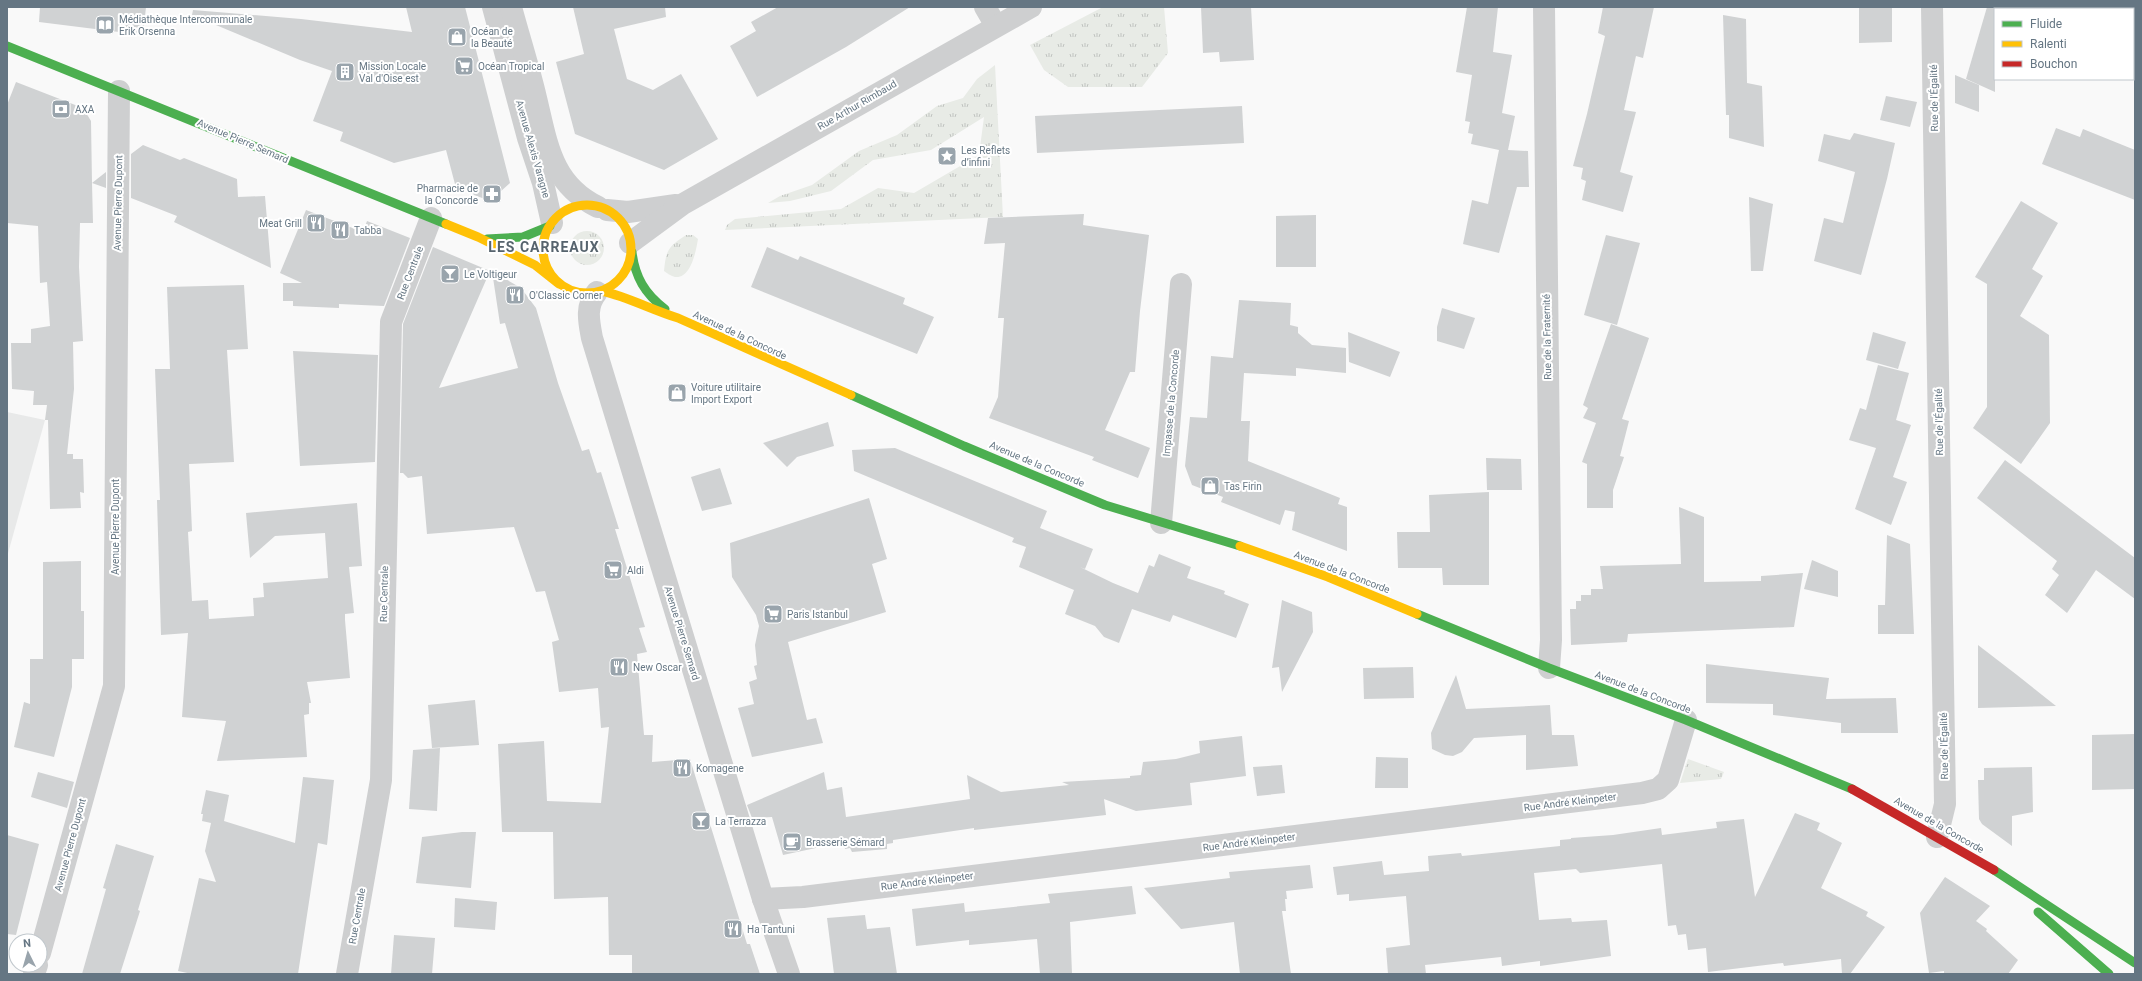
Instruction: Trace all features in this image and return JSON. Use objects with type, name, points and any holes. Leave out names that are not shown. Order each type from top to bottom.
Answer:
[{"type":"main road","name":"Avenue Pierre Semard","points":[[7,46],[478,236]]},
{"type":"main road","points":[[478,236],[536,265],[559,284],[574,291],[583,293],[599,291],[618,281],[624,274],[629,261],[631,246],[627,230],[621,222],[603,209],[575,207],[560,214],[551,224],[544,241],[543,256],[549,272],[559,284]]},
{"type":"main road","points":[[478,236],[499,240],[524,237],[551,224]]},
{"type":"main road","name":"Avenue de la Concorde","points":[[631,246],[635,273],[640,285],[649,296],[678,318]]},
{"type":"main road","name":"Avenue de la Concorde","points":[[599,291],[621,295],[652,310],[678,318],[964,446],[1105,505],[1252,549],[1328,577],[1549,668],[1686,720],[1851,788],[1989,867],[2135,963]]},
{"type":"main road","name":"Avenue de la Concorde","points":[[1989,867],[2109,974]]},
{"type":"street","name":"Avenue Alexis Varagne","points":[[493,7],[528,138],[544,183],[551,224]]},
{"type":"street","name":"Avenue Alexis Varagne","points":[[511,7],[536,98],[547,146],[554,163],[563,177],[580,195],[603,209]]},
{"type":"street","points":[[985,7],[996,26]]},
{"type":"street","name":"Rue Arthur Rimbaud","points":[[683,204],[1031,7]]},
{"type":"street","name":"Rue de la Fraternité","points":[[1544,7],[1551,640],[1549,668]]},
{"type":"street","name":"Rue de l'Égalité","points":[[1932,7],[1945,804],[1937,837]]},
{"type":"street","name":"Avenue Pierre Dupont","points":[[46,933],[114,686],[119,91]]},
{"type":"street","points":[[603,209],[636,211],[683,204]]},
{"type":"street","points":[[631,246],[683,204]]},
{"type":"street","name":"Rue Centrale","points":[[347,974],[381,780],[383,616],[391,322],[431,218]]},
{"type":"street","name":"Impasse de la Concorde","points":[[1161,523],[1181,284]]},
{"type":"street","name":"Avenue Pierre Semard","points":[[599,291],[592,298],[588,311],[592,338],[764,899],[789,974]]},
{"type":"street","name":"Rue André Kleinpeter","points":[[764,899],[803,897],[1642,793],[1658,789],[1668,780],[1686,720]]},
{"type":"shaded area","points":[[7,412],[45,420],[7,557]]},
{"type":"green space","points":[[1103,7],[1164,7],[1168,53],[1142,87],[1068,87],[1044,70],[1030,45]]},
{"type":"green space","points":[[995,65],[1003,217],[725,230],[727,225],[735,219],[841,209],[878,188],[914,193],[979,155],[984,117],[931,150],[873,160],[831,191],[790,201],[768,203],[780,196],[812,185],[859,151],[897,135],[937,106],[963,98],[977,79]]},
{"type":"green space","points":[[584,231],[590,231],[599,236],[603,242],[603,254],[599,260],[590,265],[584,265],[575,260],[570,251],[570,245],[575,236]]},
{"type":"green space","points":[[686,235],[693,235],[698,239],[696,250],[689,269],[685,274],[675,277],[664,271],[667,254],[675,243]]},
{"type":"green space","points":[[1688,759],[1724,772],[1721,779],[1680,783]]},
{"type":"building","name":"Médiathèque Intercommunale Erik Orsenna","points":[[40,7],[146,7],[143,35],[39,22]]},
{"type":"building","points":[[406,7],[465,7],[510,183],[490,201],[456,188],[446,150],[394,163],[340,141],[343,132],[313,121],[332,71],[300,60],[192,15],[193,10],[301,19],[412,32]]},
{"type":"building","points":[[573,7],[665,7],[666,17],[614,29],[627,79],[653,90],[681,74],[718,139],[664,170],[575,134],[556,62],[584,54]]},
{"type":"building","points":[[778,7],[910,7],[846,47],[757,97],[730,46],[756,31],[751,22]]},
{"type":"building","points":[[1201,7],[1251,7],[1254,60],[1220,62],[1219,52],[1203,53]]},
{"type":"building","points":[[1467,7],[1498,7],[1493,52],[1512,55],[1502,113],[1515,116],[1508,150],[1528,151],[1529,187],[1517,187],[1499,253],[1463,244],[1472,200],[1488,204],[1499,150],[1471,144],[1473,134],[1468,133],[1470,122],[1465,121],[1472,75],[1456,72]]},
{"type":"building","points":[[1603,7],[1654,7],[1643,58],[1636,56],[1624,110],[1636,112],[1620,172],[1633,176],[1623,212],[1582,200],[1586,181],[1581,179],[1583,168],[1573,166],[1605,36],[1598,33]]},
{"type":"building","points":[[1859,7],[1892,7],[1892,42],[1859,43]]},
{"type":"building","points":[[1987,7],[1995,7],[1995,92],[1966,79]]},
{"type":"building","points":[[1723,15],[1746,19],[1747,83],[1762,86],[1764,147],[1729,138],[1729,115],[1726,115]]},
{"type":"building","points":[[1955,75],[1979,85],[1979,112],[1955,103]]},
{"type":"building","points":[[16,82],[83,108],[91,121],[93,223],[80,223],[79,267],[83,341],[73,342],[74,389],[67,454],[73,454],[73,459],[83,459],[84,493],[80,492],[81,508],[50,509],[48,420],[45,420],[47,405],[33,405],[34,391],[12,389],[11,343],[31,343],[31,329],[50,326],[47,282],[40,283],[38,226],[7,223],[7,105]]},
{"type":"building","points":[[1886,96],[1917,102],[1910,127],[1880,120]]},
{"type":"building","points":[[1242,106],[1244,143],[1037,153],[1035,116]]},
{"type":"building","points":[[2056,128],[2080,137],[2083,129],[2135,150],[2135,200],[2042,164]]},
{"type":"building","points":[[1854,133],[1895,143],[1887,179],[1861,275],[1814,261],[1824,218],[1843,223],[1855,172],[1818,161],[1824,134],[1850,140]]},
{"type":"building","points":[[143,145],[180,160],[184,158],[237,179],[238,197],[265,196],[271,268],[174,222],[177,216],[131,198],[131,154]]},
{"type":"building","points":[[106,172],[106,188],[92,183]]},
{"type":"building","points":[[1749,197],[1773,204],[1763,271],[1751,271]]},
{"type":"building","points":[[2021,201],[2058,223],[2032,269],[2043,276],[2020,316],[2049,335],[2050,423],[2021,464],[1973,428],[1987,407],[1987,284],[1975,277]]},
{"type":"building","points":[[306,210],[363,232],[367,221],[410,238],[384,306],[339,304],[339,308],[293,306],[293,301],[283,301],[283,283],[302,283],[280,273]]},
{"type":"building","points":[[1084,214],[1083,225],[1149,235],[1140,311],[1135,372],[1130,372],[1105,430],[1150,448],[1138,478],[1092,460],[1094,457],[989,418],[998,397],[1004,318],[998,318],[1005,243],[984,244],[988,218]]},
{"type":"building","points":[[1316,215],[1316,267],[1276,267],[1276,216]]},
{"type":"building","points":[[1606,235],[1640,243],[1617,325],[1584,315]]},
{"type":"building","points":[[433,247],[490,271],[439,388],[518,368],[505,323],[500,324],[492,271],[521,288],[536,308],[558,383],[582,451],[589,449],[597,473],[601,472],[619,529],[615,529],[645,627],[639,628],[647,652],[637,654],[644,735],[653,735],[652,762],[690,759],[747,944],[750,944],[760,974],[632,974],[632,955],[609,955],[608,897],[554,899],[553,832],[502,832],[498,744],[544,741],[547,801],[601,803],[609,727],[601,728],[598,688],[559,692],[552,642],[559,640],[545,591],[536,592],[514,527],[427,534],[422,476],[408,478],[403,473],[400,473],[403,324]]},
{"type":"building","points":[[767,247],[798,260],[800,256],[905,298],[903,304],[934,317],[917,354],[751,287]]},
{"type":"building","points":[[244,285],[248,349],[227,350],[234,462],[189,464],[192,531],[188,532],[192,601],[208,600],[209,619],[254,616],[253,598],[264,597],[263,583],[328,578],[325,533],[275,536],[250,558],[246,513],[357,503],[362,566],[349,567],[354,613],[345,614],[350,678],[307,682],[311,703],[309,703],[309,714],[304,715],[307,757],[217,761],[226,721],[182,717],[188,633],[161,635],[157,500],[160,500],[155,369],[170,369],[167,287]]},
{"type":"building","points":[[1239,300],[1291,303],[1290,325],[1298,327],[1298,333],[1312,345],[1346,348],[1346,373],[1296,368],[1296,376],[1244,373],[1241,421],[1250,421],[1248,461],[1340,498],[1338,504],[1347,507],[1347,551],[1292,530],[1295,512],[1285,510],[1280,525],[1221,502],[1223,497],[1192,485],[1185,466],[1190,417],[1207,418],[1211,356],[1233,358]]},
{"type":"building","points":[[1442,308],[1475,318],[1464,349],[1437,341],[1437,327]]},
{"type":"building","points":[[1611,324],[1649,338],[1622,419],[1629,421],[1620,456],[1624,457],[1613,490],[1613,508],[1587,508],[1587,464],[1582,462],[1596,423],[1583,418],[1588,408],[1583,405]]},
{"type":"building","points":[[1348,332],[1400,352],[1390,377],[1349,362]]},
{"type":"building","points":[[1873,332],[1906,342],[1898,369],[1866,360]]},
{"type":"building","points":[[293,351],[378,355],[375,462],[300,466]]},
{"type":"building","points":[[1878,365],[1909,373],[1896,420],[1911,425],[1893,477],[1907,482],[1891,525],[1855,509],[1876,448],[1849,440],[1860,408],[1866,410]]},
{"type":"building","points":[[828,422],[834,446],[797,457],[787,467],[763,443]]},
{"type":"building","points":[[895,448],[1047,511],[1040,528],[1093,549],[1085,569],[1080,567],[1113,583],[1138,593],[1149,565],[1154,567],[1159,554],[1191,567],[1187,578],[1225,591],[1224,594],[1249,604],[1236,638],[1173,615],[1170,622],[1132,609],[1119,643],[1104,637],[1095,626],[1065,614],[1074,590],[1019,567],[1026,547],[1012,542],[1014,538],[854,471],[852,450]]},
{"type":"building","points":[[1486,458],[1521,459],[1522,490],[1487,490]]},
{"type":"building","points":[[2005,460],[2135,558],[2135,599],[2096,570],[2067,613],[2045,595],[2059,575],[2052,569],[2057,561],[1977,498]]},
{"type":"building","points":[[720,468],[732,504],[702,511],[691,477]]},
{"type":"building","points":[[1489,492],[1489,585],[1443,585],[1442,568],[1398,568],[1397,532],[1430,532],[1429,495]]},
{"type":"building","points":[[869,498],[887,559],[872,564],[886,612],[788,642],[807,720],[816,718],[823,743],[752,757],[738,708],[754,704],[749,682],[757,679],[754,666],[757,665],[755,645],[759,626],[756,615],[732,577],[730,543]]},
{"type":"building","points":[[1679,507],[1704,517],[1704,582],[1761,581],[1761,576],[1803,573],[1794,627],[1628,634],[1627,642],[1571,645],[1570,609],[1576,609],[1576,601],[1581,601],[1581,595],[1591,595],[1591,589],[1603,589],[1600,566],[1681,564]]},
{"type":"building","points":[[1887,535],[1910,544],[1914,634],[1878,634],[1878,605],[1885,605]]},
{"type":"building","points":[[1812,560],[1838,571],[1838,597],[1804,589]]},
{"type":"building","points":[[81,561],[81,611],[84,611],[84,659],[72,659],[72,687],[54,757],[14,747],[24,702],[30,704],[30,659],[43,659],[43,562]]},
{"type":"building","points":[[1282,600],[1312,612],[1313,632],[1282,692],[1279,667],[1272,668]]},
{"type":"building","points":[[1978,645],[2017,675],[2056,706],[1978,708]]},
{"type":"building","points":[[1706,664],[1829,678],[1826,699],[1896,698],[1898,733],[1841,733],[1841,723],[1773,715],[1773,704],[1706,703]]},
{"type":"building","points":[[1413,667],[1414,698],[1364,699],[1363,668]]},
{"type":"building","points":[[1456,675],[1466,709],[1550,705],[1552,735],[1574,735],[1578,766],[1526,770],[1526,735],[1474,738],[1462,752],[1453,756],[1445,755],[1432,749],[1431,733]]},
{"type":"building","points":[[475,700],[479,745],[432,748],[428,705]]},
{"type":"building","points":[[2135,734],[2135,789],[2092,790],[2092,735]]},
{"type":"building","points":[[1242,736],[1246,776],[1190,783],[1192,805],[1136,811],[1104,799],[1106,815],[974,830],[974,828],[893,840],[893,843],[887,844],[887,849],[852,852],[850,848],[845,849],[844,842],[783,855],[772,817],[752,818],[747,805],[824,772],[827,790],[842,787],[846,817],[970,799],[967,775],[1001,792],[1069,785],[1062,782],[1130,778],[1130,776],[1141,775],[1143,762],[1176,759],[1200,753],[1199,741]]},
{"type":"building","points":[[440,748],[437,811],[409,809],[413,750]]},
{"type":"building","points":[[1376,757],[1408,758],[1408,788],[1375,788]]},
{"type":"building","points":[[1282,765],[1285,793],[1257,796],[1253,767]]},
{"type":"building","points":[[2032,767],[2033,812],[2012,816],[2012,846],[1982,824],[1979,819],[1978,780],[1984,780],[1984,768]]},
{"type":"building","points":[[38,772],[74,782],[67,808],[31,797]]},
{"type":"building","points":[[303,777],[334,780],[327,845],[318,843],[298,974],[192,974],[178,971],[199,878],[216,882],[205,851],[211,823],[202,821],[203,814],[201,814],[206,790],[229,795],[224,821],[295,843]]},
{"type":"building","points":[[1795,813],[1820,823],[1817,830],[1842,843],[1821,888],[1868,912],[1866,916],[1885,927],[1850,974],[1842,974],[1841,959],[1784,966],[1783,963],[1708,972],[1706,948],[1688,950],[1686,934],[1678,935],[1676,925],[1668,926],[1662,864],[1580,873],[1576,869],[1534,873],[1539,920],[1571,918],[1572,922],[1607,920],[1611,956],[1540,966],[1540,961],[1502,966],[1501,957],[1425,965],[1426,974],[1388,974],[1386,948],[1410,945],[1406,896],[1349,901],[1349,894],[1337,895],[1333,867],[1382,861],[1384,875],[1429,871],[1428,856],[1461,853],[1462,856],[1560,846],[1560,840],[1571,838],[1613,835],[1661,828],[1662,835],[1717,828],[1716,822],[1744,819],[1755,897]]},
{"type":"building","points":[[462,832],[476,832],[471,888],[416,883],[422,837]]},
{"type":"building","points":[[7,835],[39,844],[17,933],[7,934]]},
{"type":"building","points":[[116,844],[154,856],[138,910],[140,911],[120,974],[82,974],[106,889],[103,888]]},
{"type":"building","points":[[1310,865],[1313,888],[1286,891],[1286,911],[1282,911],[1291,974],[1240,974],[1234,922],[1181,929],[1144,888],[1230,878],[1229,872]]},
{"type":"building","points":[[1945,877],[1990,906],[1976,921],[1987,929],[1986,931],[2018,960],[2008,974],[1944,974],[1944,971],[1929,973],[1920,913]]},
{"type":"building","points":[[1132,886],[1136,914],[1070,922],[1072,974],[1040,974],[1037,939],[969,945],[969,940],[916,946],[912,909],[964,903],[965,912],[1050,903],[1048,894]]},
{"type":"building","points":[[455,898],[497,902],[495,930],[454,927]]},
{"type":"building","points":[[865,915],[867,929],[890,927],[897,974],[834,974],[827,918]]},
{"type":"building","points":[[394,935],[435,938],[432,974],[391,974]]},
{"type":"traffic: fast","points":[[7,46],[446,224]]},
{"type":"traffic: fast","points":[[487,239],[523,237],[550,226]]},
{"type":"traffic: fast","points":[[632,252],[633,261],[642,284],[652,297],[665,309]]},
{"type":"traffic: fast","points":[[851,395],[964,446],[1105,505],[1240,546]]},
{"type":"traffic: fast","points":[[1417,614],[1549,668],[1686,720],[1852,789]]},
{"type":"traffic: fast","points":[[1994,870],[2135,963]]},
{"type":"traffic: fast","points":[[2038,912],[2109,974]]},
{"type":"traffic: slow","points":[[587,205],[604,208],[618,218],[628,232],[631,249],[628,266],[618,280],[604,290],[587,293],[570,290],[556,280],[546,266],[543,249],[546,232],[556,218],[570,208],[587,205]]},
{"type":"traffic: slow","points":[[446,224],[478,237],[535,265],[559,284]]},
{"type":"traffic: slow","points":[[602,291],[678,318],[851,395]]},
{"type":"traffic: slow","points":[[1240,546],[1328,577],[1417,614]]},
{"type":"traffic: jam","points":[[1852,789],[1994,870]]},
{"type":"place","name":"Médiathèque Intercommunale Erik Orsenna","points":[[105,25]]},
{"type":"place","name":"Océan de la Beauté","points":[[457,37]]},
{"type":"place","name":"Océan Tropical","points":[[464,66]]},
{"type":"place","name":"Mission Locale Val d'Oise est","points":[[345,72]]},
{"type":"place","name":"AXA","points":[[61,109]]},
{"type":"place","name":"Les Reflets d’infini","points":[[947,156]]},
{"type":"place","name":"Pharmacie de la Concorde","points":[[492,194]]},
{"type":"place","name":"Meat Grill","points":[[316,223]]},
{"type":"place","name":"Tabba","points":[[340,230]]},
{"type":"place","name":"Le Voltigeur","points":[[450,274]]},
{"type":"place","name":"O'Classic Corner","points":[[515,295]]},
{"type":"place","name":"Voiture utilitaire Import Export","points":[[677,393]]},
{"type":"place","name":"Tas Firin","points":[[1210,486]]},
{"type":"place","name":"Aldi","points":[[613,570]]},
{"type":"place","name":"Paris Istanbul","points":[[773,614]]},
{"type":"place","name":"New Oscar","points":[[619,667]]},
{"type":"place","name":"Komagene","points":[[682,768]]},
{"type":"place","name":"La Terrazza","points":[[701,821]]},
{"type":"place","name":"Brasserie Sémard","points":[[792,842]]},
{"type":"place","name":"Ha Tantuni","points":[[733,929]]},
{"type":"district","name":"LES CARREAUX","points":[[544,247]]}]
